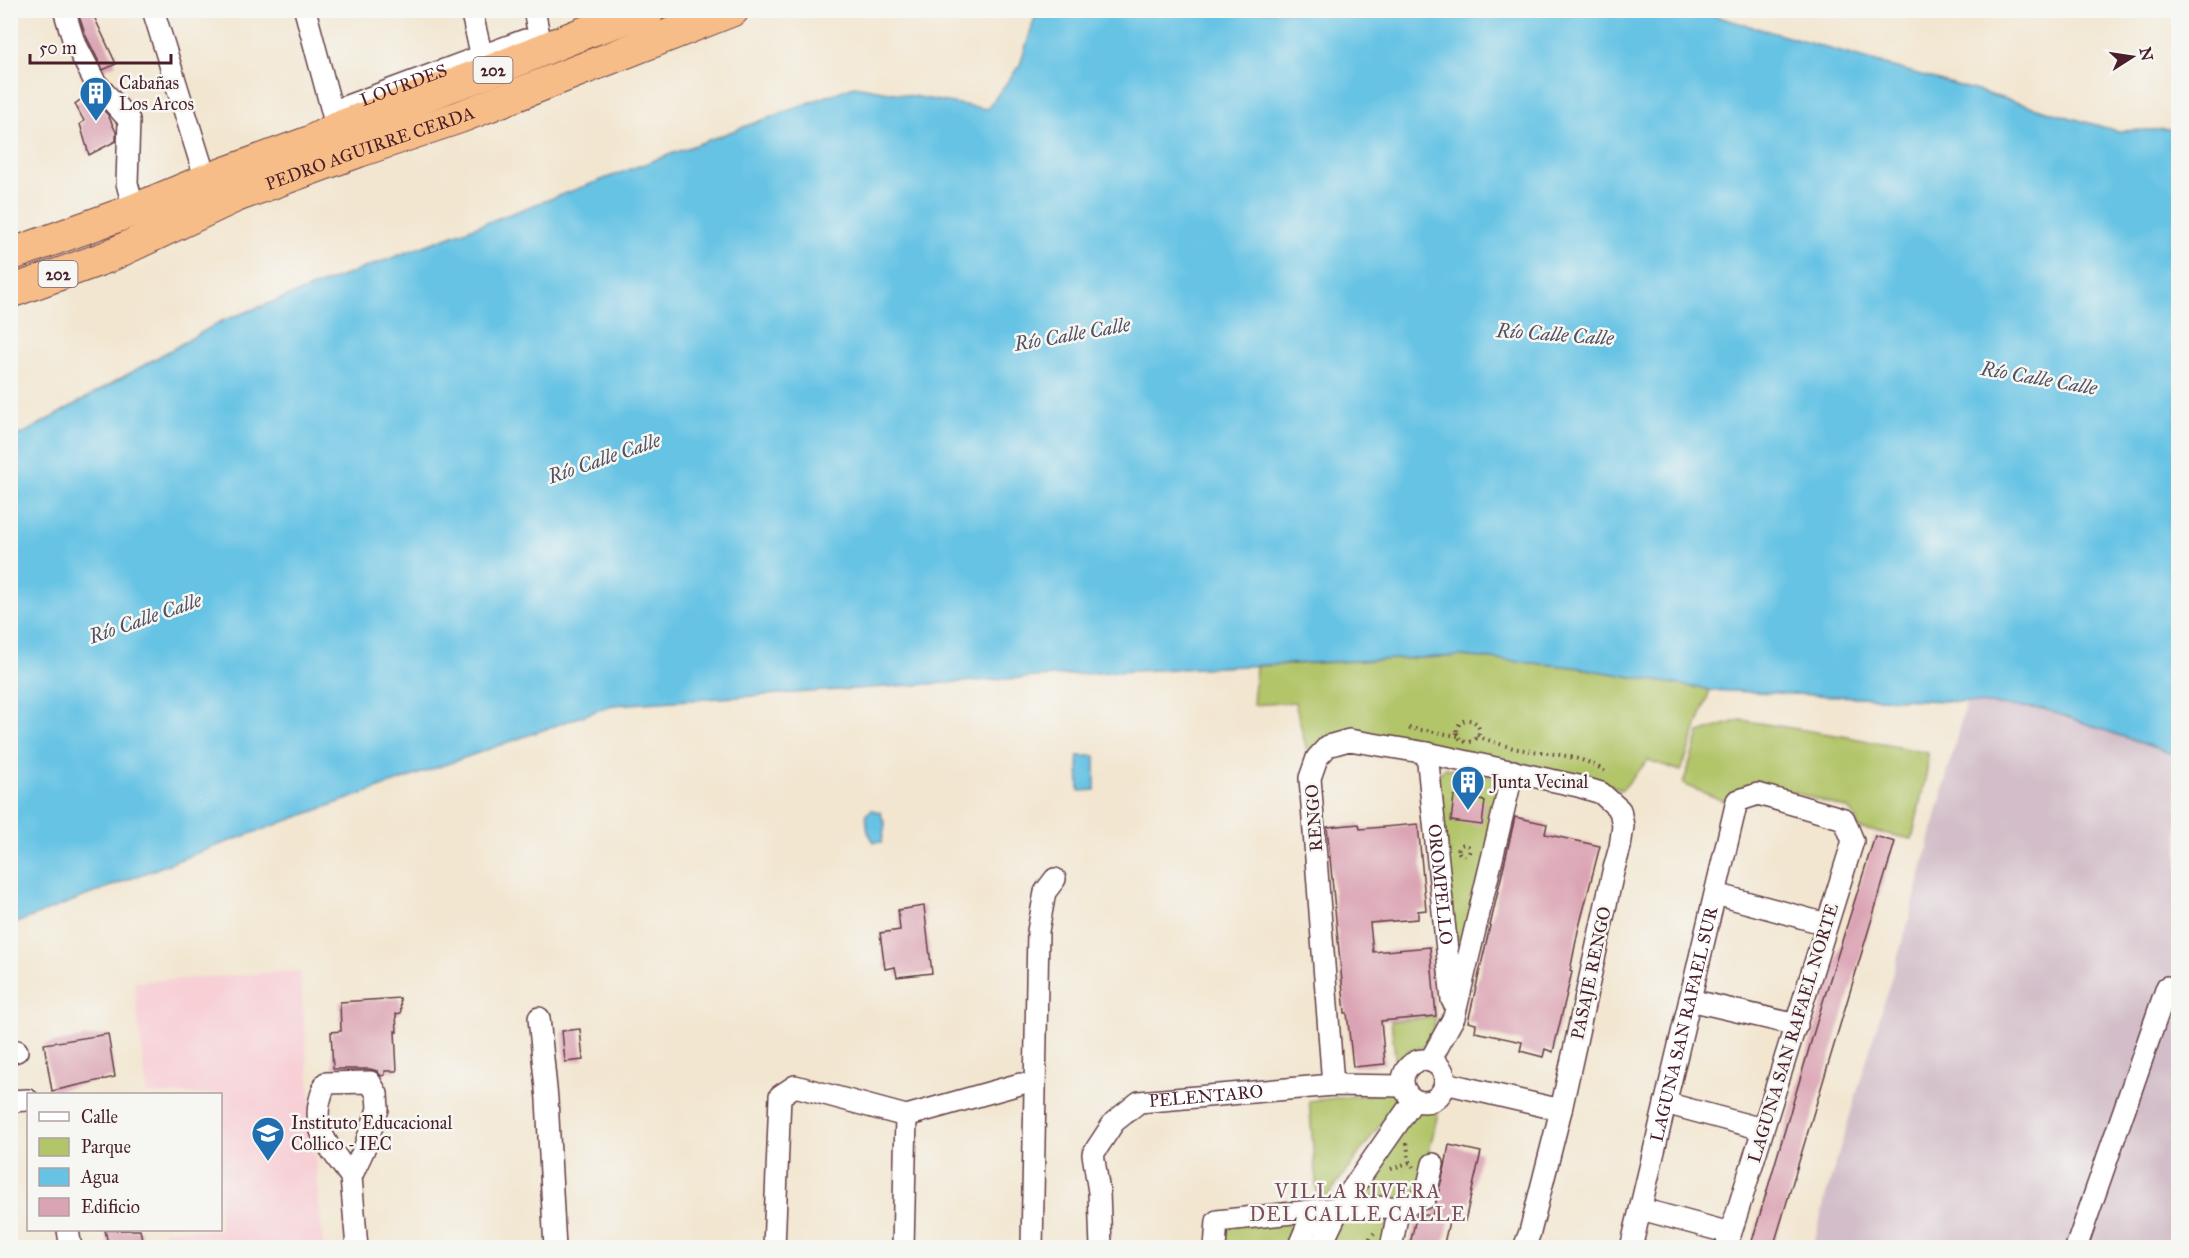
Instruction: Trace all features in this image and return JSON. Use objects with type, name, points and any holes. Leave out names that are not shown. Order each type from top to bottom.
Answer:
[{"type":"highway","name":"PEDRO AGUIRRE CERDA","points":[[10,292],[106,257],[236,196],[344,136],[488,72],[586,32],[649,10]]},
{"type":"highway","name":"PEDRO AGUIRRE CERDA","points":[[10,255],[134,210],[310,141],[460,117],[733,10]]},
{"type":"street","points":[[68,10],[64,13],[73,39],[95,82],[129,120],[127,183],[134,210]]},
{"type":"street","points":[[153,10],[206,180]]},
{"type":"street","points":[[305,10],[344,136]]},
{"type":"street","points":[[471,10],[482,57]]},
{"type":"street","points":[[534,10],[539,35]]},
{"type":"street","name":"LOURDES","points":[[344,136],[388,89],[482,57],[604,10]]},
{"type":"street","name":"RENGO","points":[[1333,1084],[1310,778],[1317,758],[1328,746],[1349,740],[1513,771]]},
{"type":"street","name":"OROMPELLO","points":[[1426,753],[1454,1017]]},
{"type":"street","name":"OROMPELLO","points":[[1430,1061],[1454,1017],[1513,771]]},
{"type":"street","name":"PASAJE RENGO","points":[[1513,771],[1601,793],[1620,810],[1623,826],[1561,1110],[1524,1248]]},
{"type":"street","name":"LAGUNA SAN RAFAEL NORTE","points":[[1728,1240],[1854,841],[1844,819],[1758,794],[1737,801]]},
{"type":"street","name":"LAGUNA SAN RAFAEL SUR","points":[[1630,1248],[1737,801]]},
{"type":"street","points":[[1032,1248],[1038,931],[1045,892],[1055,879]]},
{"type":"street","points":[[1716,894],[1826,924]]},
{"type":"street","points":[[2076,1248],[2167,987]]},
{"type":"street","points":[[1690,1000],[1797,1025]]},
{"type":"street","points":[[539,1018],[547,1099],[555,1248]]},
{"type":"street","points":[[1418,1061],[1430,1061],[1441,1070],[1445,1083],[1443,1090],[1434,1100],[1421,1102],[1409,1093],[1405,1073],[1418,1061]]},
{"type":"street","points":[[1445,1083],[1561,1110]]},
{"type":"street","points":[[774,1248],[780,1096],[795,1086],[906,1116],[1020,1084]]},
{"type":"street","name":"PELENTARO","points":[[1101,1248],[1099,1192],[1093,1154],[1114,1122],[1139,1102],[1333,1084],[1409,1093]]},
{"type":"street","points":[[1298,1248],[1306,1229],[1328,1209],[1409,1093]]},
{"type":"street","points":[[10,1101],[27,1100]]},
{"type":"street","points":[[1665,1103],[1762,1129]]},
{"type":"street","points":[[903,1248],[906,1116]]},
{"type":"street","points":[[1215,1248],[1217,1221],[1328,1209],[1399,1207],[1425,1198],[1433,1164]]},
{"type":"street","points":[[351,1177],[357,1248]]},
{"type":"street","points":[[1391,1248],[1399,1207]]},
{"type":"street","points":[[1320,1248],[1328,1209]]},
{"type":"street","points":[[1641,1209],[1728,1240]]},
{"type":"street","points":[[68,1231],[71,1248]]},
{"type":"path","points":[[1467,720],[1476,724],[1479,731],[1474,740],[1467,742],[1461,738],[1458,729],[1461,723],[1467,720]]},
{"type":"path","points":[[1390,1169],[1410,1162]]},
{"type":"shaded area","points":[[1966,702],[2044,709],[2178,756],[2178,1247],[1813,1248],[1826,1195],[1910,916]]},
{"type":"shaded area","name":"Instituto Educacional Collico - IEC","points":[[300,971],[323,1247],[166,1247],[164,1231],[222,1231],[222,1093],[147,1093],[134,982]]},
{"type":"green space","points":[[1462,656],[1574,667],[1710,690],[1681,771],[1648,760],[1622,790],[1588,777],[1347,730],[1308,756],[1295,702],[1253,705],[1256,666]]},
{"type":"green space","points":[[1740,720],[1848,737],[1928,753],[1927,770],[1912,839],[1858,828],[1856,818],[1848,809],[1764,783],[1742,788],[1724,801],[1683,784],[1699,733]]},
{"type":"green space","points":[[1445,768],[1499,777],[1505,784],[1463,955],[1457,956],[1435,777]]},
{"type":"green space","points":[[1436,1017],[1429,1046],[1406,1052],[1396,1064],[1391,1021]]},
{"type":"green space","points":[[1397,1093],[1400,1098],[1327,1197],[1318,1204],[1309,1101]]},
{"type":"green space","points":[[1440,1104],[1420,1191],[1416,1197],[1366,1198],[1358,1191],[1418,1109]]},
{"type":"green space","points":[[1392,1213],[1384,1247],[1325,1248],[1342,1216]]},
{"type":"green space","points":[[1307,1219],[1295,1247],[1225,1248],[1225,1227]]},
{"type":"water","name":"Río Calle Calle","points":[[1037,11],[1697,11],[2117,131],[2178,129],[2178,756],[2044,709],[1965,702],[1710,690],[1574,667],[1462,656],[1112,672],[613,705],[202,851],[11,925],[11,439],[222,321],[854,86],[987,109],[1020,65]]},
{"type":"water","points":[[1078,756],[1095,756],[1095,790],[1079,791]]},
{"type":"water","points":[[872,810],[880,812],[885,824],[882,842],[874,842],[868,832],[866,814]]},
{"type":"building","points":[[80,10],[91,10],[116,64],[103,70],[85,34],[79,16]]},
{"type":"building","name":"Cabañas Los Arcos","points":[[88,94],[108,115],[116,132],[116,141],[89,155],[80,124],[84,121],[75,104]]},
{"type":"building","name":"Junta Vecinal","points":[[1454,796],[1485,801],[1482,825],[1451,821]]},
{"type":"building","points":[[1515,817],[1547,824],[1545,834],[1600,846],[1578,931],[1570,971],[1572,972],[1553,1052],[1545,1049],[1543,1057],[1520,1051],[1522,1042],[1475,1032],[1476,1024],[1468,1022]]},
{"type":"building","points":[[1359,824],[1360,829],[1418,824],[1426,910],[1418,911],[1418,919],[1370,923],[1373,952],[1430,947],[1436,1016],[1381,1021],[1385,1064],[1353,1067],[1347,1013],[1345,1013],[1327,827]]},
{"type":"building","points":[[1875,836],[1895,842],[1773,1248],[1750,1248],[1821,1008]]},
{"type":"building","points":[[924,906],[932,973],[897,977],[895,967],[885,969],[880,933],[900,930],[898,910]]},
{"type":"building","points":[[400,998],[401,1013],[396,1014],[397,1032],[395,1031],[397,1071],[385,1071],[385,1075],[381,1076],[377,1071],[370,1069],[333,1069],[331,1032],[341,1031],[340,1002]]},
{"type":"building","points":[[580,1029],[583,1060],[565,1062],[562,1031]]},
{"type":"building","points":[[108,1034],[115,1077],[52,1091],[44,1044]]},
{"type":"building","points":[[1449,1145],[1481,1152],[1465,1221],[1450,1217],[1443,1248],[1409,1248],[1417,1214],[1432,1216]]},
{"type":"building","points":[[105,1231],[140,1231],[144,1248],[109,1248]]},
{"type":"place","name":"Cabañas Los Arcos","points":[[96,122]]},
{"type":"place","name":"Junta Vecinal","points":[[1468,811]]},
{"type":"place","name":"Instituto Educacional Collico - IEC","points":[[268,1162]]},
{"type":"district","name":"VILLA RIVERA DEL CALLE CALLE","points":[[1358,1202]]}]
